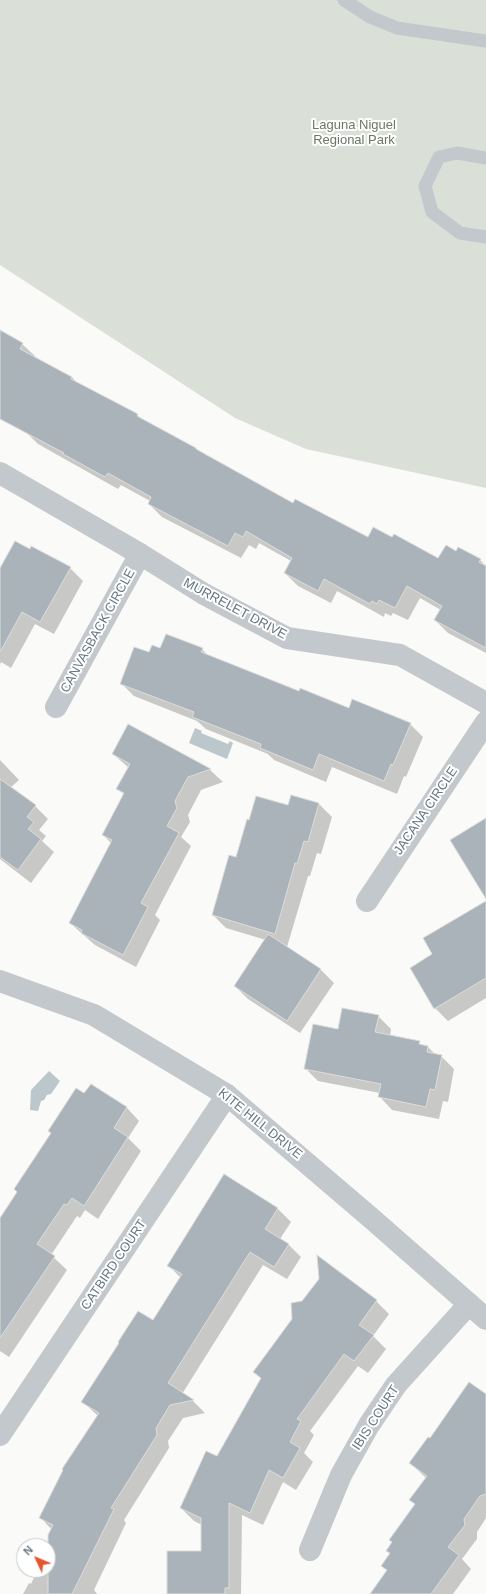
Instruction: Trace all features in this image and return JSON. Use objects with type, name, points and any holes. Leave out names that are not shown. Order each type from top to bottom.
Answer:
[{"type":"street","name":"MURRELET DRIVE","points":[[0,472],[140,554],[204,594],[287,638],[400,655],[486,704]]},
{"type":"street","name":"CANVASBACK CIRCLE","points":[[56,707],[140,554]]},
{"type":"street","name":"JACANA CIRCLE","points":[[367,901],[486,722]]},
{"type":"street","name":"KITE HILL DRIVE","points":[[0,981],[94,1014],[227,1095],[486,1319]]},
{"type":"street","name":"CATBIRD COURT","points":[[0,1434],[227,1095]]},
{"type":"street","name":"IBIS COURT","points":[[310,1550],[341,1475],[369,1425],[396,1385],[469,1304]]},
{"type":"lane","points":[[344,0],[370,17],[397,28],[486,41]]},
{"type":"lane","points":[[486,158],[457,153],[439,157],[425,186],[432,212],[460,233],[486,237]]},
{"type":"green space","name":"Laguna Niguel Regional Park","points":[[0,0],[486,0],[486,488],[306,449],[235,418],[0,265]]},
{"type":"shaded area","points":[[195,728],[202,731],[201,733],[228,744],[230,741],[233,743],[227,759],[189,743]]},
{"type":"shaded area","points":[[49,1071],[60,1081],[51,1094],[47,1095],[44,1100],[41,1101],[38,1111],[30,1110],[31,1090]]},
{"type":"building","points":[[0,330],[23,343],[20,349],[72,377],[71,379],[138,414],[137,416],[293,503],[295,499],[368,537],[373,527],[392,537],[394,534],[438,558],[446,545],[456,551],[458,547],[481,559],[479,562],[486,566],[486,648],[434,620],[442,606],[407,586],[395,608],[379,600],[377,604],[372,601],[370,604],[324,579],[318,591],[284,573],[292,558],[246,531],[243,537],[235,533],[228,546],[148,504],[151,497],[108,473],[105,477],[0,419]]},
{"type":"building","points":[[15,541],[30,549],[31,546],[71,567],[40,622],[22,612],[0,652],[0,568]]},
{"type":"building","points":[[166,634],[203,648],[201,652],[299,691],[300,688],[349,708],[352,699],[411,723],[393,765],[391,764],[384,781],[319,754],[313,770],[260,748],[261,744],[192,717],[194,712],[120,684],[134,647],[149,652],[152,645],[160,648]]},
{"type":"building","points":[[128,724],[211,769],[188,777],[175,801],[177,808],[167,826],[179,833],[141,903],[148,907],[123,955],[81,933],[82,930],[69,923],[112,840],[102,835],[124,793],[116,789],[130,764],[112,754]]},
{"type":"building","points":[[0,779],[36,805],[27,817],[34,822],[28,829],[41,839],[18,870],[0,857]]},
{"type":"building","points":[[291,795],[319,803],[308,842],[304,841],[297,864],[295,863],[275,934],[212,915],[229,855],[236,857],[247,819],[249,820],[256,796],[288,805]]},
{"type":"building","points":[[486,818],[486,899],[450,840]]},
{"type":"building","points":[[486,901],[486,978],[434,1009],[410,968],[432,954],[423,938]]},
{"type":"building","points":[[268,934],[321,969],[287,1021],[234,986]]},
{"type":"building","points":[[342,1008],[379,1015],[375,1032],[420,1041],[419,1044],[428,1046],[427,1052],[442,1055],[435,1090],[430,1089],[426,1107],[378,1097],[381,1084],[304,1069],[313,1024],[338,1029]]},
{"type":"building","points":[[91,1084],[127,1107],[114,1128],[128,1137],[84,1206],[72,1198],[67,1205],[64,1204],[37,1244],[55,1256],[0,1338],[0,1218],[17,1192],[14,1189],[51,1133],[48,1131],[76,1088],[84,1093]]},
{"type":"building","points":[[224,1174],[278,1208],[265,1229],[289,1244],[274,1267],[250,1252],[168,1383],[194,1400],[170,1405],[156,1428],[157,1435],[111,1508],[114,1509],[72,1594],[48,1594],[48,1578],[56,1578],[56,1538],[48,1538],[53,1525],[39,1518],[63,1470],[62,1469],[99,1413],[81,1402],[138,1311],[153,1320],[182,1274],[167,1266]]},
{"type":"building","points":[[317,1255],[377,1300],[359,1325],[374,1335],[354,1361],[344,1354],[297,1419],[301,1421],[290,1442],[300,1448],[283,1478],[269,1470],[250,1513],[229,1503],[229,1588],[225,1588],[225,1594],[167,1594],[167,1551],[201,1551],[201,1518],[180,1508],[206,1451],[217,1456],[261,1378],[253,1372],[292,1319],[291,1303],[302,1301],[319,1279]]},
{"type":"building","points":[[469,1382],[486,1394],[486,1494],[480,1496],[464,1519],[465,1525],[448,1547],[459,1555],[431,1594],[370,1594],[387,1570],[381,1566],[390,1553],[386,1551],[392,1542],[389,1540],[415,1504],[409,1500],[427,1476],[409,1463],[428,1437],[430,1438]]}]
